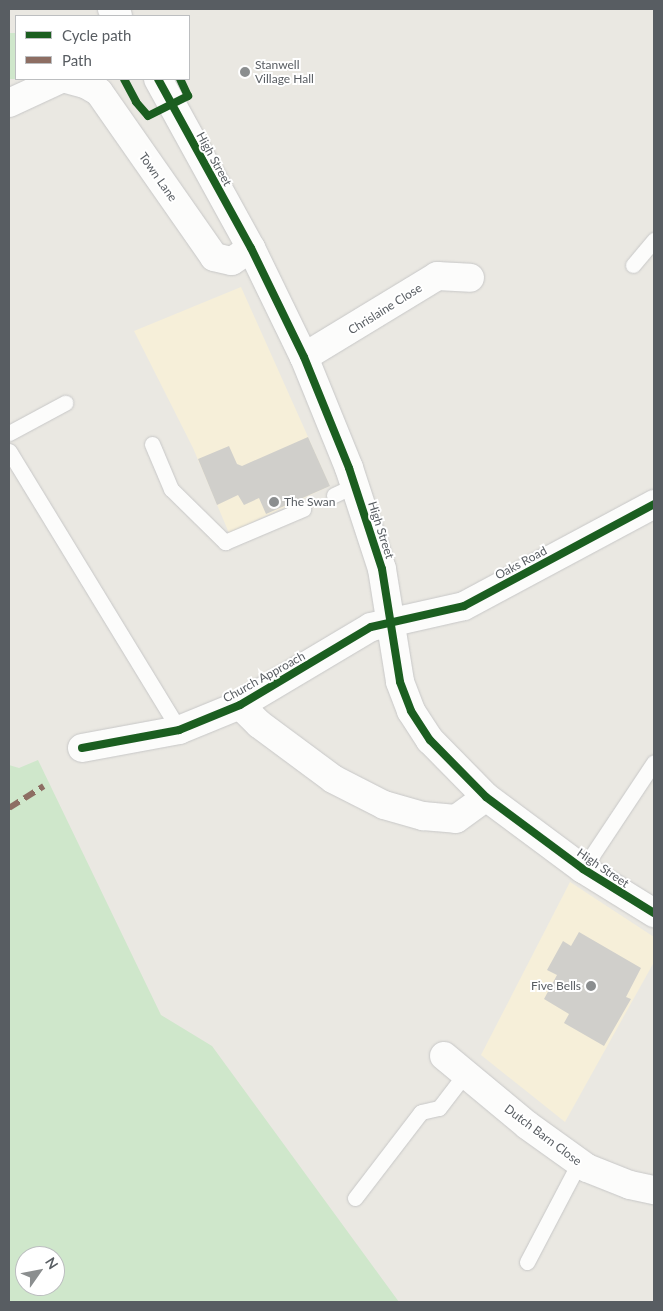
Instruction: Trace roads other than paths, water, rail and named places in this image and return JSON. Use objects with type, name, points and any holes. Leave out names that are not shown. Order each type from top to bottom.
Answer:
[{"type":"street","points":[[9,103],[59,80]]},
{"type":"street","name":"Town Lane","points":[[70,80],[86,84],[100,92],[214,257],[232,261],[251,248]]},
{"type":"street","name":"High Street","points":[[159,80],[251,248],[304,357],[344,490],[382,570],[400,682],[411,711],[430,740],[486,797],[583,869],[654,913]]},
{"type":"street","name":"Chrislaine Close","points":[[304,357],[436,276],[470,278]]},
{"type":"street","name":"Oaks Road","points":[[392,623],[464,606],[654,504]]},
{"type":"street","name":"Church Approach","points":[[82,748],[179,730],[240,705],[371,627],[392,623]]},
{"type":"street","name":"Church Approach","points":[[240,705],[259,724],[333,779],[384,805],[423,816],[456,819],[486,797]]},
{"type":"street","name":"Dutch Barn Close","points":[[444,1056],[579,1163],[630,1185],[654,1190]]},
{"type":"lane","points":[[633,265],[654,240]]},
{"type":"lane","points":[[9,433],[65,403]]},
{"type":"lane","points":[[152,444],[171,489],[225,542],[303,509]]},
{"type":"lane","points":[[9,451],[179,730]]},
{"type":"lane","points":[[583,869],[654,762]]},
{"type":"lane","points":[[355,1198],[421,1112],[439,1108],[465,1074]]},
{"type":"lane","points":[[527,1262],[579,1163]]},
{"type":"place","name":"Stanwell Village Hall","points":[[245,72]]},
{"type":"place","name":"The Swan","points":[[274,502]]},
{"type":"place","name":"Five Bells","points":[[591,986]]}]
